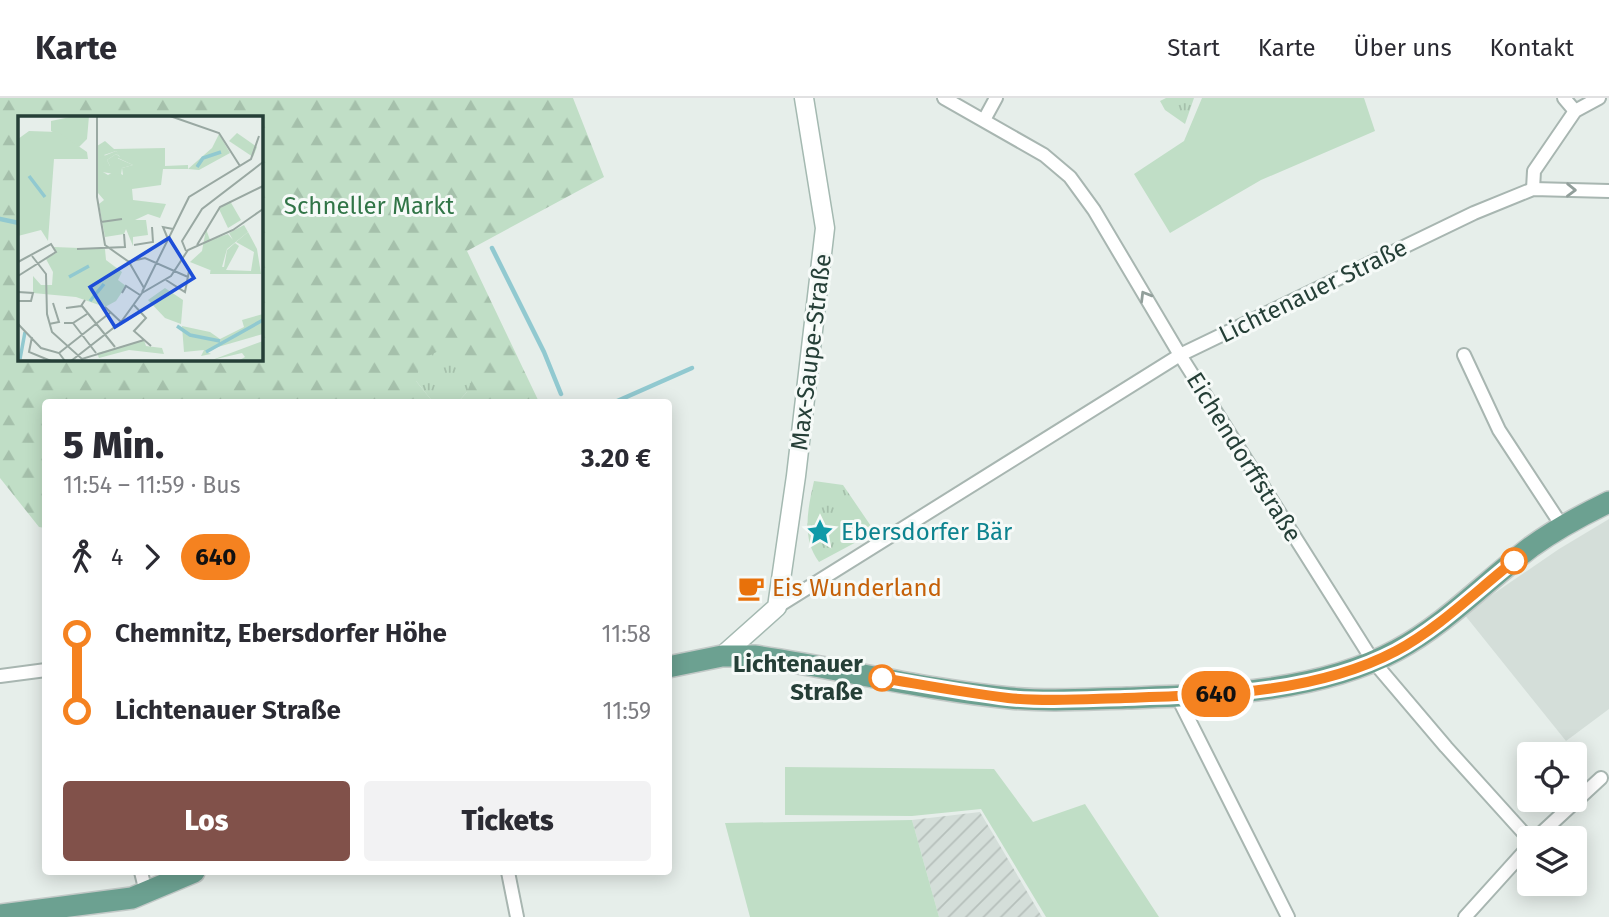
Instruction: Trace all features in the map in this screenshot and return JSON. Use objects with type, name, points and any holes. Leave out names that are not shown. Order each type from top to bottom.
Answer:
[{"type":"main road","points":[[672,666],[722,656],[767,658],[1009,698],[1037,699],[1220,694],[1296,683],[1373,661],[1395,651],[1425,632],[1562,526],[1609,502]]},
{"type":"main road","points":[[0,915],[132,898],[144,882],[179,875]]},
{"type":"street","name":"Max-Saupe-Straße","points":[[777,607],[801,435],[825,228],[804,98]]},
{"type":"street","name":"Eichendorffstraße","points":[[944,98],[1044,155],[1070,177],[1094,210],[1180,355],[1373,661],[1517,827]]},
{"type":"street","points":[[984,120],[996,98]]},
{"type":"street","points":[[1564,98],[1575,111]]},
{"type":"street","points":[[1599,98],[1575,111],[1534,171],[1533,189],[1609,191]]},
{"type":"street","name":"Lichtenauer Straße","points":[[722,656],[777,607],[1180,355],[1474,214],[1533,189]]},
{"type":"street","points":[[1464,355],[1499,430],[1562,526]]},
{"type":"street","points":[[0,677],[42,671]]},
{"type":"street","points":[[1177,696],[1289,917]]},
{"type":"street","points":[[1549,826],[1601,778]]},
{"type":"street","points":[[1465,917],[1517,857]]},
{"type":"street","points":[[509,875],[517,917]]},
{"type":"shaded area","points":[[1609,519],[1609,709],[1566,741],[1464,614],[1559,549]]},
{"type":"shaded area","points":[[980,812],[1042,917],[939,917],[912,820]]},
{"type":"green space","name":"Schneller Markt","points":[[0,98],[573,98],[604,177],[467,251],[538,399],[461,399],[467,392],[416,381],[431,399],[42,399],[42,528],[0,478]]},
{"type":"green space","points":[[1166,98],[1194,98],[1185,124],[1165,110],[1160,101]]},
{"type":"green space","points":[[1202,98],[1364,98],[1375,131],[1261,180],[1170,233],[1134,174],[1184,141]]},
{"type":"green space","points":[[446,347],[463,353],[474,375],[467,392],[461,399],[431,399],[416,381],[421,360]]},
{"type":"green space","points":[[814,481],[843,485],[875,532],[819,562],[813,553],[808,533],[808,512]]},
{"type":"green space","points":[[785,767],[994,769],[1033,822],[1085,804],[1159,917],[1046,917],[981,809],[912,816],[785,815]]},
{"type":"green space","points":[[912,820],[939,917],[750,917],[725,823]]},
{"type":"waterway","points":[[0,219],[18,223]]},
{"type":"waterway","points":[[492,248],[544,352],[561,394]]},
{"type":"waterway","points":[[622,399],[692,368]]},
{"type":"bus line","name":"640","points":[[882,678],[1009,698],[1037,699],[1220,694],[1269,688],[1325,676],[1395,651],[1443,620],[1514,561]]},
{"type":"place","name":"Ebersdorfer Bär","points":[[820,532]]},
{"type":"place","name":"Eis Wunderland","points":[[751,588]]},
{"type":"place","name":"Lichtenauer Straße","points":[[882,678]]}]
